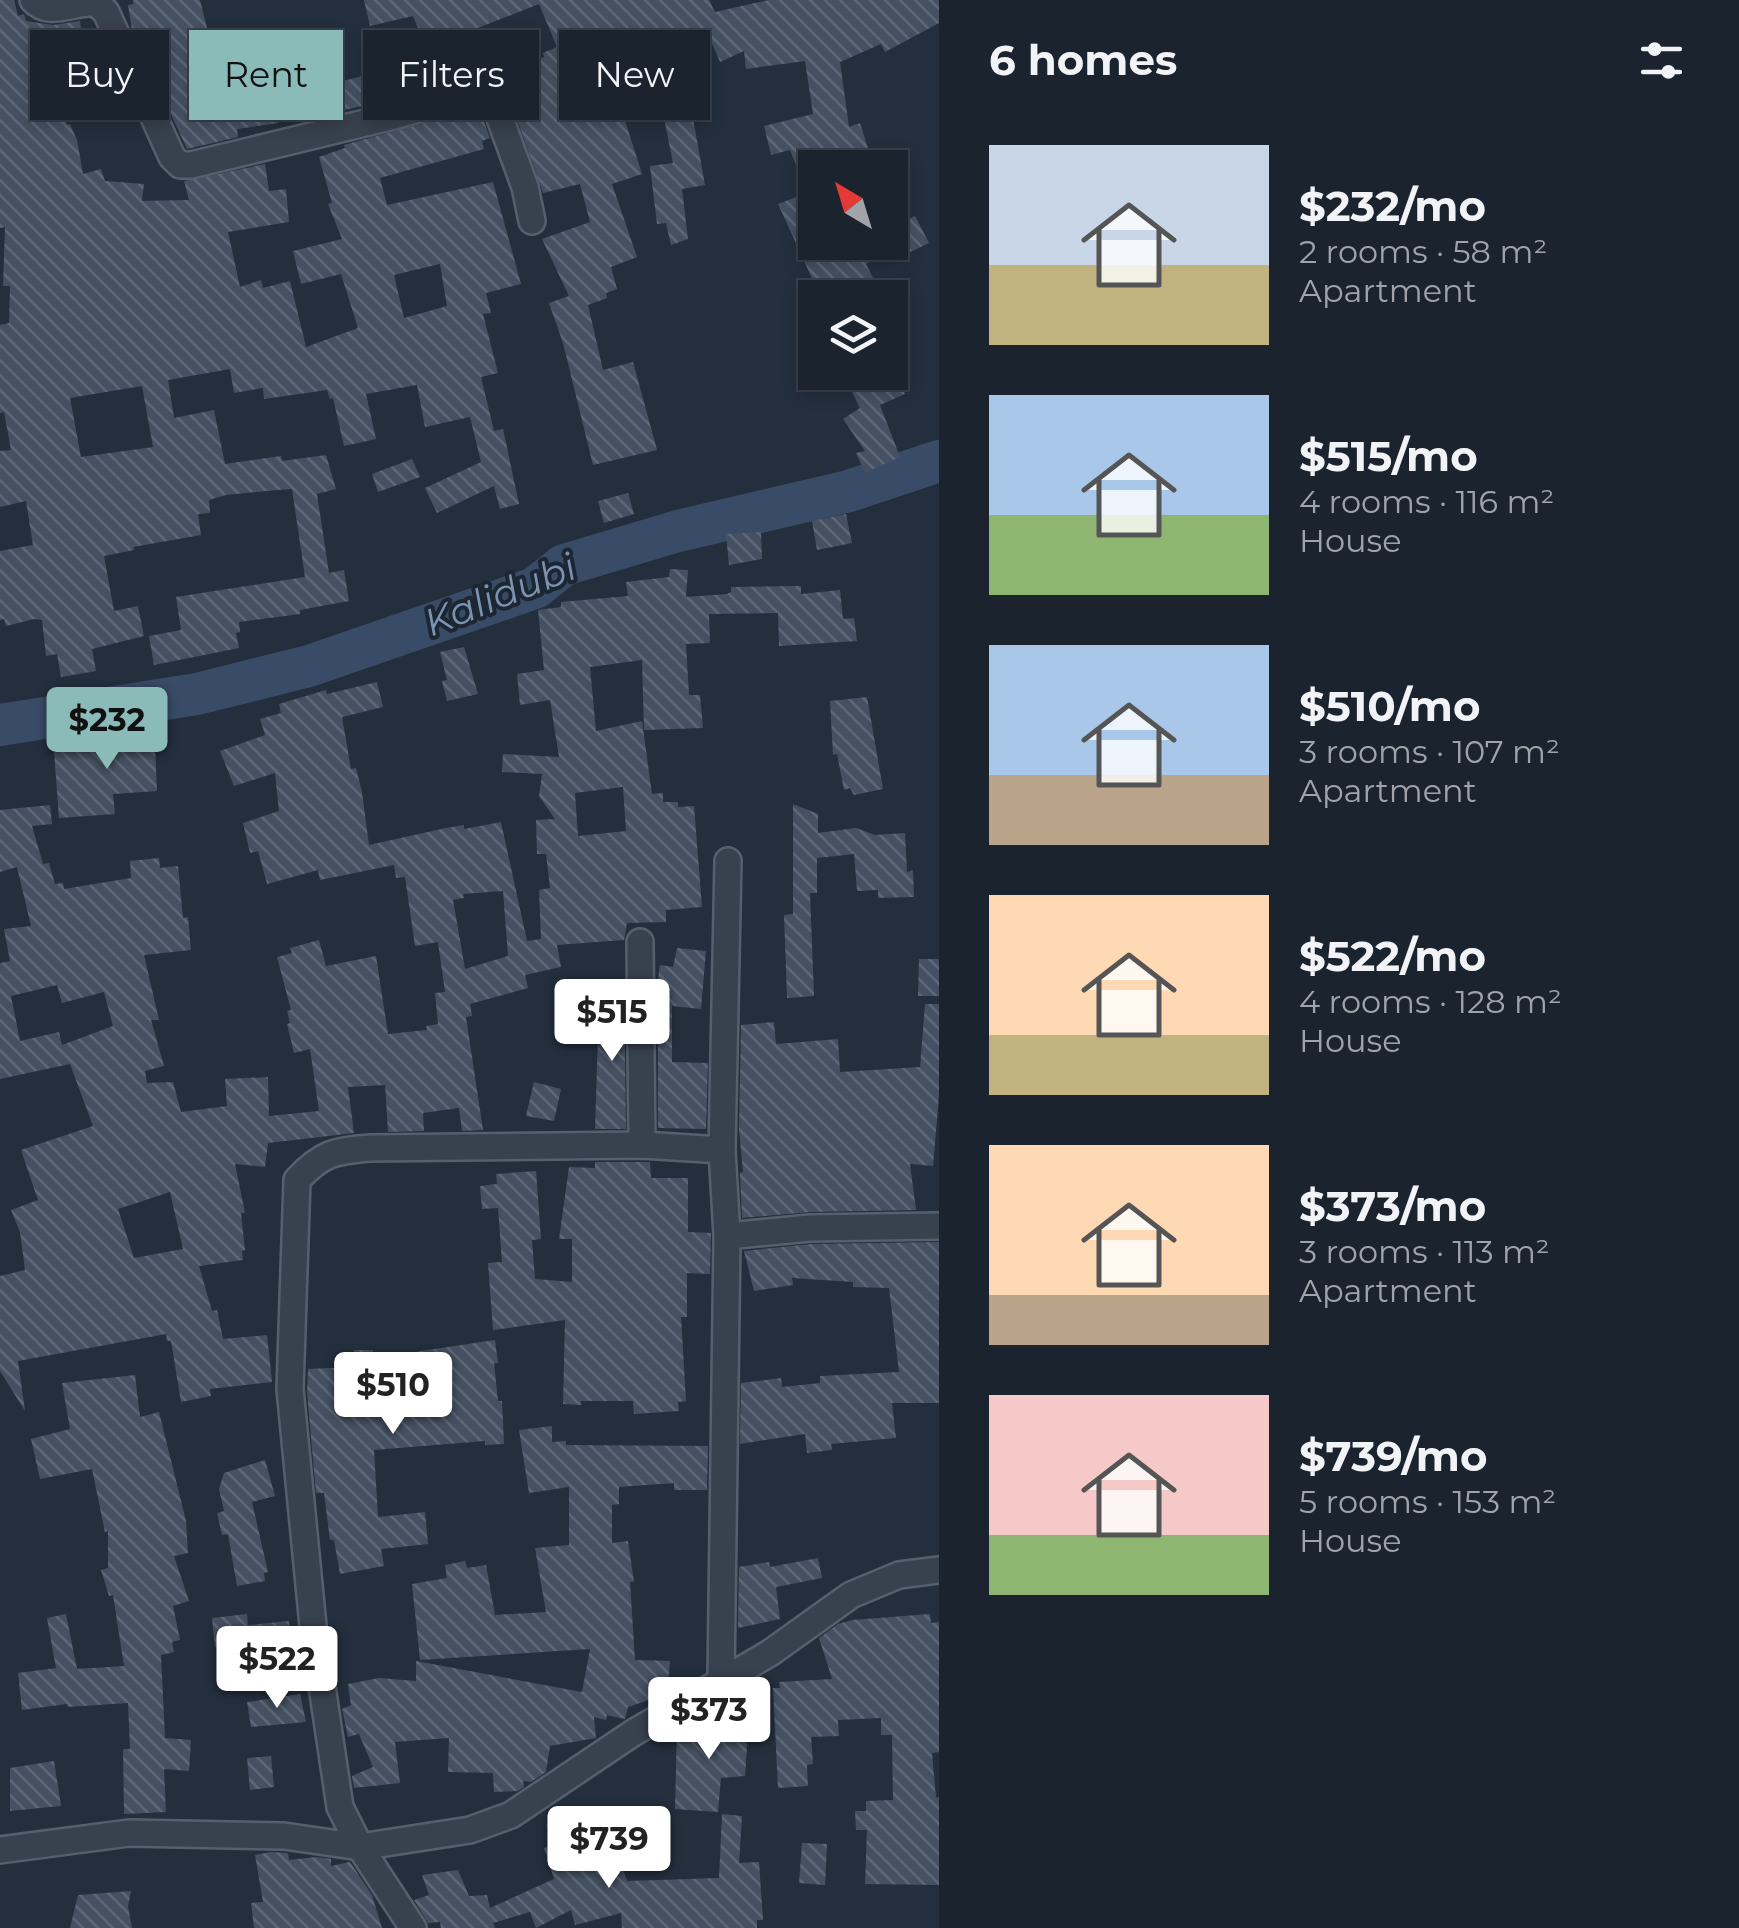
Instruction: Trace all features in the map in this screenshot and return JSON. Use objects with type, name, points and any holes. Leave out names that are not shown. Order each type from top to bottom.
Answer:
[{"type":"street","points":[[33,0],[40,8],[50,10],[96,3],[106,12],[172,157],[180,165],[490,91],[532,221]]},
{"type":"street","points":[[721,1679],[727,1236],[722,1150],[728,861]]},
{"type":"street","points":[[640,942],[642,1145]]},
{"type":"street","points":[[412,1928],[340,1808],[313,1626],[290,1389],[297,1180],[332,1151],[370,1148],[642,1145],[722,1150]]},
{"type":"street","points":[[727,1236],[810,1228],[939,1226]]},
{"type":"street","points":[[0,1850],[129,1833],[284,1836],[360,1847],[470,1830],[511,1814],[721,1679],[770,1653],[851,1595],[899,1576],[939,1570]]},
{"type":"building","points":[[0,0],[14,0],[18,16],[24,14],[26,21],[53,25],[80,21],[81,30],[30,30],[30,120],[65,120],[70,124],[83,174],[101,169],[105,181],[144,184],[142,201],[189,200],[184,181],[265,164],[269,191],[286,189],[289,222],[228,232],[240,287],[261,280],[263,288],[290,281],[306,347],[358,328],[341,274],[301,284],[293,251],[342,239],[328,204],[332,203],[319,157],[345,148],[344,145],[435,120],[483,120],[490,138],[482,141],[484,149],[380,178],[387,205],[493,182],[521,284],[486,293],[491,313],[483,314],[498,373],[481,377],[494,431],[503,429],[519,504],[500,509],[494,486],[437,513],[425,488],[481,462],[470,417],[425,427],[417,385],[366,394],[376,439],[344,446],[333,398],[327,390],[264,399],[263,388],[234,393],[230,369],[168,380],[174,418],[214,410],[225,464],[326,455],[336,489],[317,494],[329,573],[344,570],[349,601],[300,610],[300,614],[239,622],[239,648],[154,665],[149,636],[181,630],[176,597],[305,577],[292,489],[226,495],[209,500],[210,513],[198,514],[201,535],[104,556],[114,611],[138,606],[144,636],[92,649],[96,671],[61,677],[57,654],[46,656],[42,620],[6,626],[4,619],[0,620],[0,551],[33,545],[26,501],[0,507],[0,451],[11,450],[4,412],[0,413],[0,325],[9,323],[10,286],[3,286],[5,227],[0,228]],"holes":[[[440,264],[447,306],[404,318],[394,275]],[[142,386],[153,447],[81,457],[70,398]]]},
{"type":"building","points":[[133,0],[200,0],[208,30],[189,30],[189,120],[278,123],[237,129],[238,137],[187,149],[169,110],[169,30],[132,30],[128,5]]},
{"type":"building","points":[[364,0],[709,0],[715,12],[769,0],[939,0],[939,23],[885,52],[881,44],[840,62],[849,127],[860,123],[868,150],[798,150],[798,170],[790,150],[771,155],[764,126],[813,114],[805,61],[746,69],[744,51],[720,62],[710,42],[710,30],[559,30],[559,120],[625,120],[642,174],[612,184],[637,257],[611,267],[617,289],[606,293],[607,298],[588,305],[603,370],[633,362],[657,450],[593,465],[563,343],[549,303],[569,296],[542,239],[590,222],[580,184],[543,193],[517,120],[539,120],[539,59],[557,47],[539,4],[473,30],[419,30],[413,16],[370,26]]},
{"type":"building","points":[[363,76],[363,106],[343,110],[343,81]]},
{"type":"building","points":[[664,120],[693,120],[705,185],[682,189],[688,239],[671,245],[666,223],[657,224],[650,166],[673,163]]},
{"type":"building","points":[[798,196],[798,248],[778,204]]},
{"type":"building","points":[[915,216],[929,243],[908,253],[908,219]]},
{"type":"building","points":[[804,260],[874,260],[866,264],[874,280],[813,280]]},
{"type":"building","points":[[851,390],[903,390],[905,394],[880,405],[900,457],[865,473],[856,453],[865,451],[843,419],[860,408]]},
{"type":"building","points":[[412,459],[420,477],[378,492],[372,474]]},
{"type":"building","points":[[628,493],[634,514],[604,523],[598,501]]},
{"type":"building","points":[[846,514],[852,543],[817,550],[812,521]]},
{"type":"building","points":[[761,532],[762,559],[729,565],[726,534]]},
{"type":"building","points":[[670,569],[688,570],[686,597],[727,594],[731,587],[801,586],[801,594],[840,590],[843,619],[854,618],[857,641],[779,646],[778,613],[709,614],[710,643],[686,644],[689,695],[700,695],[703,728],[644,730],[642,660],[590,667],[596,731],[642,721],[652,794],[663,793],[663,802],[678,802],[678,807],[694,806],[702,907],[666,910],[666,922],[627,923],[624,940],[557,945],[561,967],[525,975],[528,988],[470,1004],[472,1016],[466,1017],[483,1130],[462,1131],[459,1108],[423,1113],[424,1131],[388,1132],[385,1085],[348,1087],[354,1133],[268,1143],[265,1167],[235,1164],[245,1213],[241,1213],[243,1260],[199,1266],[212,1311],[217,1310],[223,1339],[267,1335],[272,1382],[210,1389],[211,1396],[181,1402],[171,1341],[167,1341],[166,1334],[18,1361],[25,1411],[0,1371],[0,1276],[25,1270],[20,1232],[11,1210],[38,1200],[21,1150],[93,1126],[70,1064],[0,1079],[0,963],[10,961],[4,929],[31,926],[17,867],[0,872],[0,810],[50,805],[52,824],[32,826],[43,864],[49,863],[55,884],[63,883],[64,889],[131,878],[130,861],[159,858],[160,868],[178,866],[183,918],[188,917],[191,950],[144,955],[159,1020],[151,1020],[164,1066],[145,1071],[147,1083],[173,1082],[181,1112],[227,1106],[225,1079],[268,1077],[269,1116],[319,1111],[310,1049],[294,1053],[287,1024],[287,1011],[291,1010],[277,957],[292,953],[290,948],[319,940],[326,966],[376,956],[388,1034],[427,1030],[426,1026],[438,1024],[435,993],[445,992],[438,942],[415,946],[405,877],[396,878],[394,865],[320,880],[318,870],[267,884],[258,851],[250,853],[243,823],[279,811],[275,773],[234,786],[220,751],[265,735],[260,719],[281,713],[279,704],[326,690],[327,694],[377,682],[383,707],[342,717],[351,769],[356,768],[362,792],[369,845],[446,828],[501,822],[527,941],[541,939],[539,890],[550,888],[546,854],[537,854],[536,820],[555,819],[539,796],[542,774],[502,772],[503,754],[559,757],[550,700],[520,705],[517,674],[544,670],[538,610],[561,607],[561,602],[628,596],[626,582],[669,577]],"holes":[[[623,787],[626,831],[578,836],[575,793]],[[503,891],[508,956],[465,969],[453,900],[464,898],[463,894]],[[57,985],[62,1003],[104,992],[113,1026],[62,1045],[59,1032],[20,1041],[11,996]],[[170,1192],[183,1249],[134,1258],[118,1209]]]},
{"type":"building","points":[[464,647],[478,694],[447,701],[440,652]]},
{"type":"building","points":[[867,697],[883,789],[854,795],[850,788],[844,790],[837,754],[833,755],[830,701]]},
{"type":"building","points":[[156,723],[157,791],[113,794],[115,814],[59,818],[54,752],[112,747],[110,729]]},
{"type":"building","points":[[793,804],[818,814],[818,833],[856,828],[875,835],[905,833],[907,872],[913,870],[914,897],[878,898],[878,890],[857,891],[854,854],[817,858],[817,893],[810,893],[814,996],[787,998],[784,915],[793,914]]},
{"type":"building","points":[[677,948],[706,951],[701,1009],[672,1006],[672,1062],[708,1063],[706,1129],[658,1128],[658,979],[660,965],[673,967]]},
{"type":"building","points":[[919,959],[939,959],[939,996],[918,996]]},
{"type":"building","points":[[604,988],[624,989],[626,1129],[595,1129]]},
{"type":"building","points":[[925,1004],[939,1004],[939,1095],[933,1166],[910,1164],[916,1210],[742,1218],[741,1025],[774,1022],[776,1044],[838,1039],[840,1072],[920,1067]]},
{"type":"building","points":[[534,1082],[561,1089],[554,1121],[526,1116]]},
{"type":"building","points":[[595,1162],[650,1162],[651,1178],[688,1178],[688,1232],[711,1233],[710,1274],[687,1273],[687,1317],[681,1317],[686,1401],[678,1402],[679,1411],[634,1414],[633,1401],[563,1404],[565,1320],[493,1330],[488,1263],[502,1262],[498,1208],[482,1209],[480,1186],[497,1184],[496,1174],[536,1171],[541,1239],[532,1240],[535,1279],[572,1282],[572,1239],[559,1239],[569,1167],[595,1168]]},
{"type":"building","points":[[939,1242],[939,1403],[892,1403],[896,1438],[831,1444],[832,1450],[807,1453],[805,1434],[740,1444],[741,1383],[781,1378],[782,1387],[820,1383],[820,1376],[899,1372],[889,1288],[792,1278],[793,1285],[754,1291],[744,1251],[811,1244]]},
{"type":"building","points":[[495,1340],[504,1444],[485,1445],[485,1441],[374,1450],[378,1517],[425,1512],[428,1544],[381,1549],[384,1566],[340,1574],[334,1540],[330,1540],[324,1493],[316,1493],[308,1369],[354,1367],[354,1350],[373,1350],[373,1376],[416,1374],[414,1352]]},
{"type":"building","points":[[135,1375],[140,1417],[159,1412],[186,1521],[188,1553],[174,1556],[189,1601],[173,1606],[180,1640],[172,1642],[174,1652],[161,1655],[165,1738],[191,1740],[189,1771],[164,1769],[166,1812],[124,1814],[123,1749],[130,1749],[128,1703],[68,1707],[67,1704],[22,1710],[18,1673],[56,1668],[47,1618],[66,1614],[77,1669],[124,1666],[113,1595],[109,1596],[101,1570],[108,1568],[108,1531],[105,1532],[92,1469],[40,1479],[31,1439],[70,1429],[62,1383]]},
{"type":"building","points":[[552,1426],[552,1442],[566,1441],[566,1445],[708,1446],[707,1490],[674,1490],[674,1483],[619,1487],[619,1504],[612,1505],[612,1543],[628,1541],[634,1582],[630,1582],[635,1660],[670,1661],[667,1694],[628,1707],[625,1719],[594,1717],[596,1738],[550,1746],[546,1772],[531,1782],[523,1781],[524,1787],[518,1791],[494,1792],[493,1773],[448,1772],[449,1738],[395,1742],[400,1783],[354,1788],[352,1776],[373,1767],[359,1734],[348,1737],[342,1709],[351,1705],[348,1684],[379,1678],[416,1681],[416,1661],[582,1692],[590,1649],[420,1660],[412,1584],[447,1578],[445,1565],[465,1561],[467,1568],[486,1565],[495,1615],[546,1612],[535,1548],[569,1545],[569,1487],[529,1493],[519,1430]]},
{"type":"building","points":[[265,1460],[275,1496],[252,1502],[268,1572],[264,1573],[265,1581],[237,1586],[228,1534],[222,1535],[217,1513],[224,1511],[219,1489],[224,1473]]},
{"type":"building","points":[[818,1558],[822,1578],[776,1587],[780,1619],[738,1628],[739,1567],[769,1562],[770,1567]]},
{"type":"building","points":[[247,1614],[248,1625],[289,1621],[292,1655],[267,1657],[266,1642],[215,1647],[212,1618]]},
{"type":"building","points":[[930,1614],[931,1623],[939,1622],[939,1752],[932,1753],[936,1798],[939,1797],[939,1885],[865,1884],[867,1830],[856,1830],[855,1811],[866,1811],[866,1801],[893,1800],[892,1735],[881,1735],[881,1718],[838,1720],[839,1736],[811,1737],[813,1764],[807,1765],[808,1786],[778,1788],[773,1688],[780,1688],[779,1682],[832,1679],[819,1638],[838,1624]]},
{"type":"building","points":[[300,1694],[306,1722],[251,1727],[247,1702]]},
{"type":"building","points":[[749,1717],[745,1776],[721,1778],[718,1812],[675,1809],[677,1726],[717,1725],[716,1720]]},
{"type":"building","points":[[271,1756],[274,1787],[250,1790],[247,1758]]},
{"type":"building","points":[[54,1761],[61,1806],[10,1811],[10,1768]]},
{"type":"building","points":[[565,1812],[594,1852],[615,1845],[627,1881],[719,1878],[722,1814],[742,1816],[739,1863],[759,1862],[763,1920],[757,1920],[757,1928],[622,1928],[621,1913],[575,1925],[571,1910],[536,1928],[530,1912],[493,1923],[495,1928],[441,1928],[440,1922],[428,1923],[414,1900],[429,1895],[422,1875],[458,1870],[469,1896],[487,1895],[490,1908],[554,1879],[544,1848],[559,1843],[546,1825]]},
{"type":"building","points":[[802,1843],[827,1844],[825,1885],[799,1883]]},
{"type":"building","points":[[288,1853],[289,1860],[331,1859],[331,1866],[350,1862],[372,1895],[382,1928],[254,1928],[251,1903],[263,1902],[255,1855]]},
{"type":"building","points":[[131,1891],[128,1906],[132,1928],[70,1928],[78,1895]]},
{"type":"waterway","name":"Kalidubi","points":[[0,725],[197,694],[309,666],[535,588],[564,565],[678,531],[849,491],[939,461]]}]
